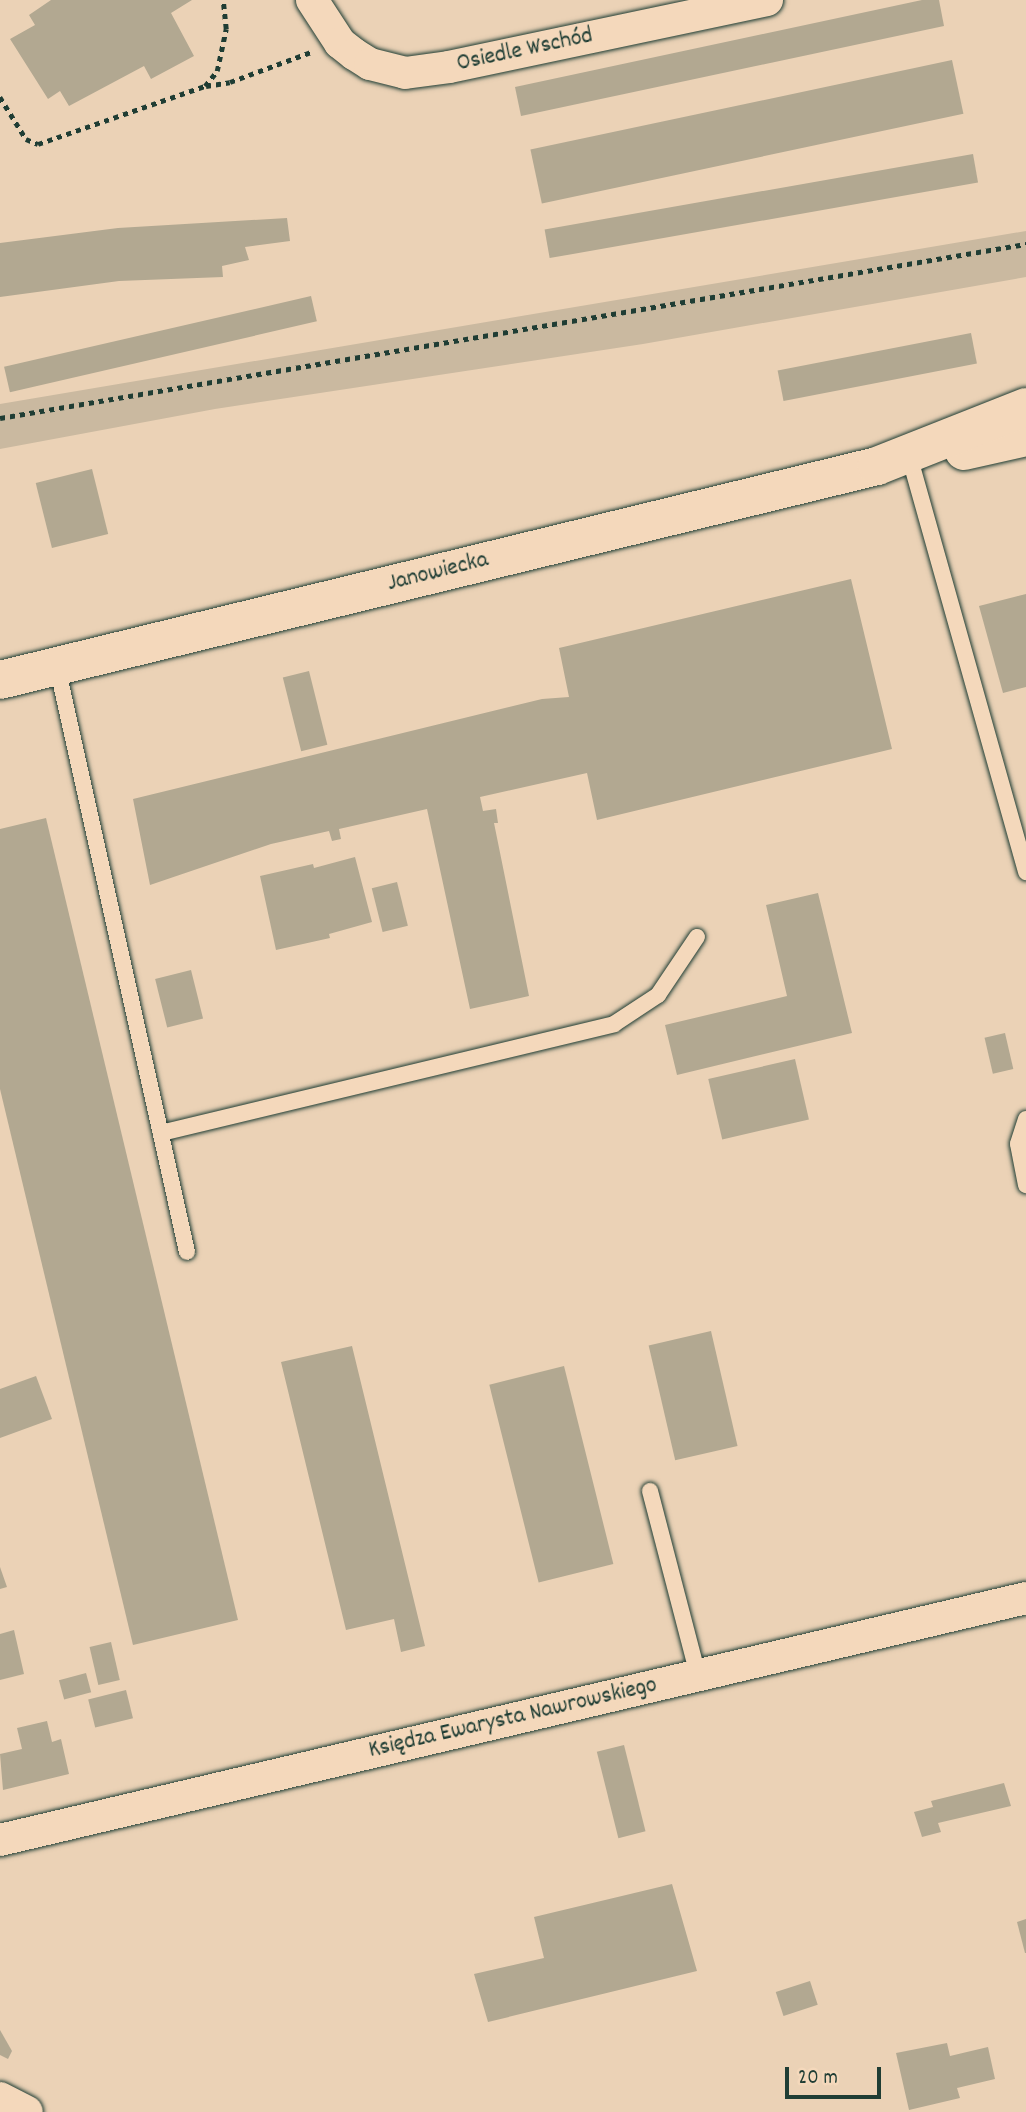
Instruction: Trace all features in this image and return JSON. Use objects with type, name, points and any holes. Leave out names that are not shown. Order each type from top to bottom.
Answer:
[{"type":"street","name":"Osiedle Wschód","points":[[312,0],[340,43],[370,64],[405,73],[421,72],[766,0]]},
{"type":"street","name":"Janowiecka","points":[[895,466],[1026,407]]},
{"type":"street","name":"Janowiecka","points":[[0,680],[1026,437]]},
{"type":"street","name":"Księdza Ewarysta Nawrowskiego","points":[[0,1840],[1026,1598]]},
{"type":"street","points":[[0,2098],[27,2112]]},
{"type":"lane","points":[[895,466],[1026,872]]},
{"type":"lane","points":[[57,666],[187,1252]]},
{"type":"lane","points":[[160,1133],[614,1024],[658,995],[696,937]]},
{"type":"lane","points":[[1026,1119],[1017,1144],[1026,1185]]},
{"type":"lane","points":[[650,1491],[698,1675]]},
{"type":"path","points":[[205,86],[217,71],[226,29],[223,0]]},
{"type":"path","points":[[0,97],[26,139],[38,144],[340,43]]},
{"type":"path","points":[[0,418],[1026,244]]},
{"type":"shaded area","points":[[1026,231],[1026,277],[643,344],[215,409],[0,449],[0,404]]},
{"type":"building","points":[[51,0],[192,0],[171,13],[194,56],[151,79],[144,66],[69,106],[60,91],[48,99],[10,39],[35,25],[29,15]]},
{"type":"building","points":[[922,0],[939,0],[944,26],[521,116],[515,87]]},
{"type":"building","points":[[952,60],[963,114],[542,203],[530,150]]},
{"type":"building","points":[[973,154],[978,183],[550,258],[545,230]]},
{"type":"building","points":[[287,218],[290,241],[245,247],[249,260],[222,266],[223,277],[119,281],[0,297],[0,243],[118,228]]},
{"type":"building","points":[[311,296],[317,321],[10,392],[4,367]]},
{"type":"building","points":[[971,333],[977,363],[784,401],[778,371]]},
{"type":"building","points":[[92,469],[108,534],[52,548],[36,483]]},
{"type":"building","points":[[851,579],[892,749],[597,820],[587,773],[480,797],[483,811],[496,809],[498,823],[494,823],[529,996],[470,1009],[427,809],[339,829],[341,839],[332,841],[329,831],[271,844],[150,885],[133,799],[542,699],[569,697],[559,648]]},
{"type":"building","points":[[1026,594],[1026,687],[1003,693],[979,606]]},
{"type":"building","points":[[309,671],[327,745],[301,751],[283,678]]},
{"type":"building","points":[[46,818],[238,1620],[133,1645],[0,1089],[0,829]]},
{"type":"building","points":[[355,857],[372,922],[329,934],[330,938],[276,950],[260,876],[313,864],[314,868]]},
{"type":"building","points":[[397,882],[408,926],[383,932],[372,888]]},
{"type":"building","points":[[818,893],[852,1033],[677,1075],[665,1025],[787,996],[766,905]]},
{"type":"building","points":[[191,970],[203,1019],[167,1027],[155,979]]},
{"type":"building","points":[[1005,1033],[1013,1069],[993,1074],[985,1038]]},
{"type":"building","points":[[795,1059],[809,1119],[722,1139],[708,1079]]},
{"type":"building","points":[[711,1331],[738,1446],[675,1460],[649,1345]]},
{"type":"building","points":[[352,1346],[425,1646],[401,1652],[394,1619],[346,1630],[281,1362]]},
{"type":"building","points":[[564,1366],[613,1564],[539,1583],[489,1385]]},
{"type":"building","points":[[36,1376],[52,1419],[0,1438],[0,1389]]},
{"type":"building","points":[[0,1567],[7,1587],[0,1589]]},
{"type":"building","points":[[14,1630],[24,1674],[0,1680],[0,1634]]},
{"type":"building","points":[[111,1642],[120,1680],[98,1685],[90,1647]]},
{"type":"building","points":[[86,1673],[91,1692],[64,1700],[59,1680]]},
{"type":"building","points":[[126,1690],[133,1718],[95,1728],[88,1699]]},
{"type":"building","points":[[47,1721],[52,1742],[61,1739],[69,1774],[3,1790],[0,1754],[22,1749],[17,1728]]},
{"type":"building","points":[[624,1745],[646,1831],[618,1838],[597,1752]]},
{"type":"building","points":[[1004,1783],[1011,1806],[938,1823],[941,1832],[922,1837],[914,1812],[933,1807],[931,1801]]},
{"type":"building","points":[[672,1884],[697,1971],[488,2022],[474,1974],[544,1958],[534,1917]]},
{"type":"building","points":[[1026,1919],[1026,1953],[1025,1953],[1017,1922]]},
{"type":"building","points":[[810,1981],[818,2005],[783,2016],[776,1992]]},
{"type":"building","points":[[0,2030],[12,2051],[8,2059],[0,2055]]},
{"type":"building","points":[[947,2043],[950,2056],[988,2047],[995,2079],[957,2088],[960,2098],[909,2110],[896,2053]]}]
